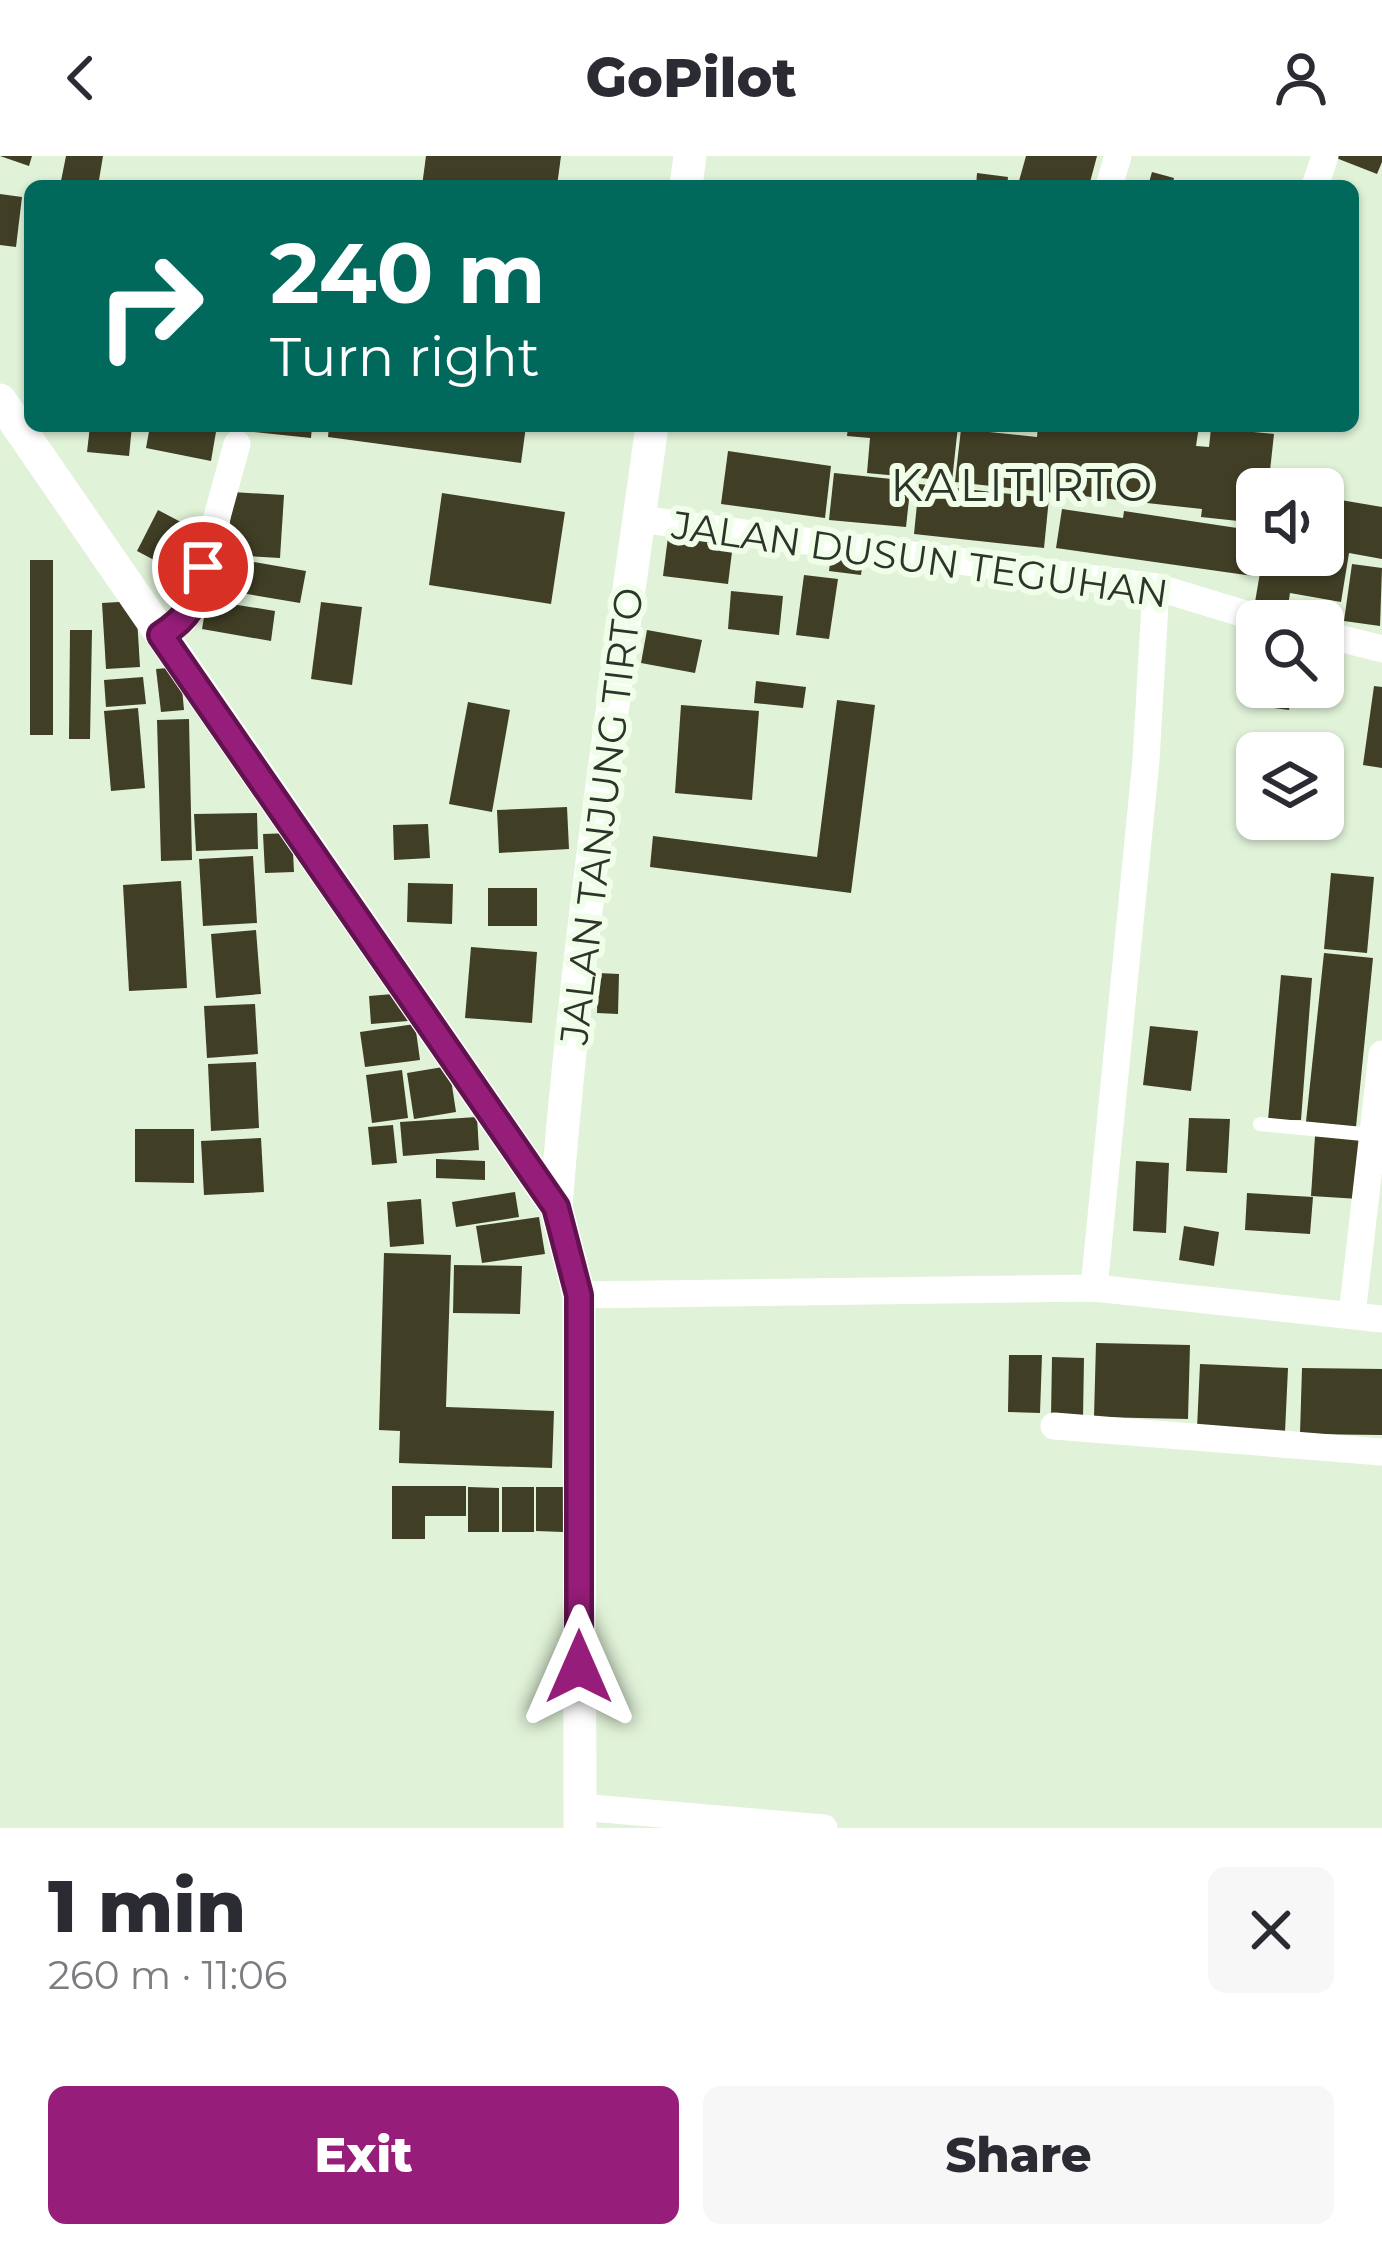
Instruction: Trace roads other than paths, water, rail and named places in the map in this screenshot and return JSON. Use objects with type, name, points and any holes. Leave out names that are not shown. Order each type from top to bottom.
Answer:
[{"type":"street","points":[[0,400],[556,1207],[579,1295],[579,1818],[824,1828]]},
{"type":"street","name":"JALAN TANJUNG TIRTO","points":[[556,1207],[563,1115],[651,432]]},
{"type":"street","points":[[161,635],[184,620],[192,608],[237,444]]},
{"type":"street","name":"JALAN DUSUN TEGUHAN","points":[[639,519],[1156,587],[1236,611]]},
{"type":"street","points":[[1094,1288],[1146,760],[1156,587]]},
{"type":"street","points":[[1344,639],[1382,649]]},
{"type":"street","points":[[1352,1315],[1382,1054]]},
{"type":"street","points":[[501,1128],[563,1115]]},
{"type":"street","points":[[579,1295],[1094,1288],[1382,1319]]},
{"type":"street","points":[[1054,1426],[1382,1452]]},
{"type":"lane","points":[[1260,1124],[1372,1135]]},
{"type":"district","name":"KALITIRTO","points":[[1023,485]]}]
